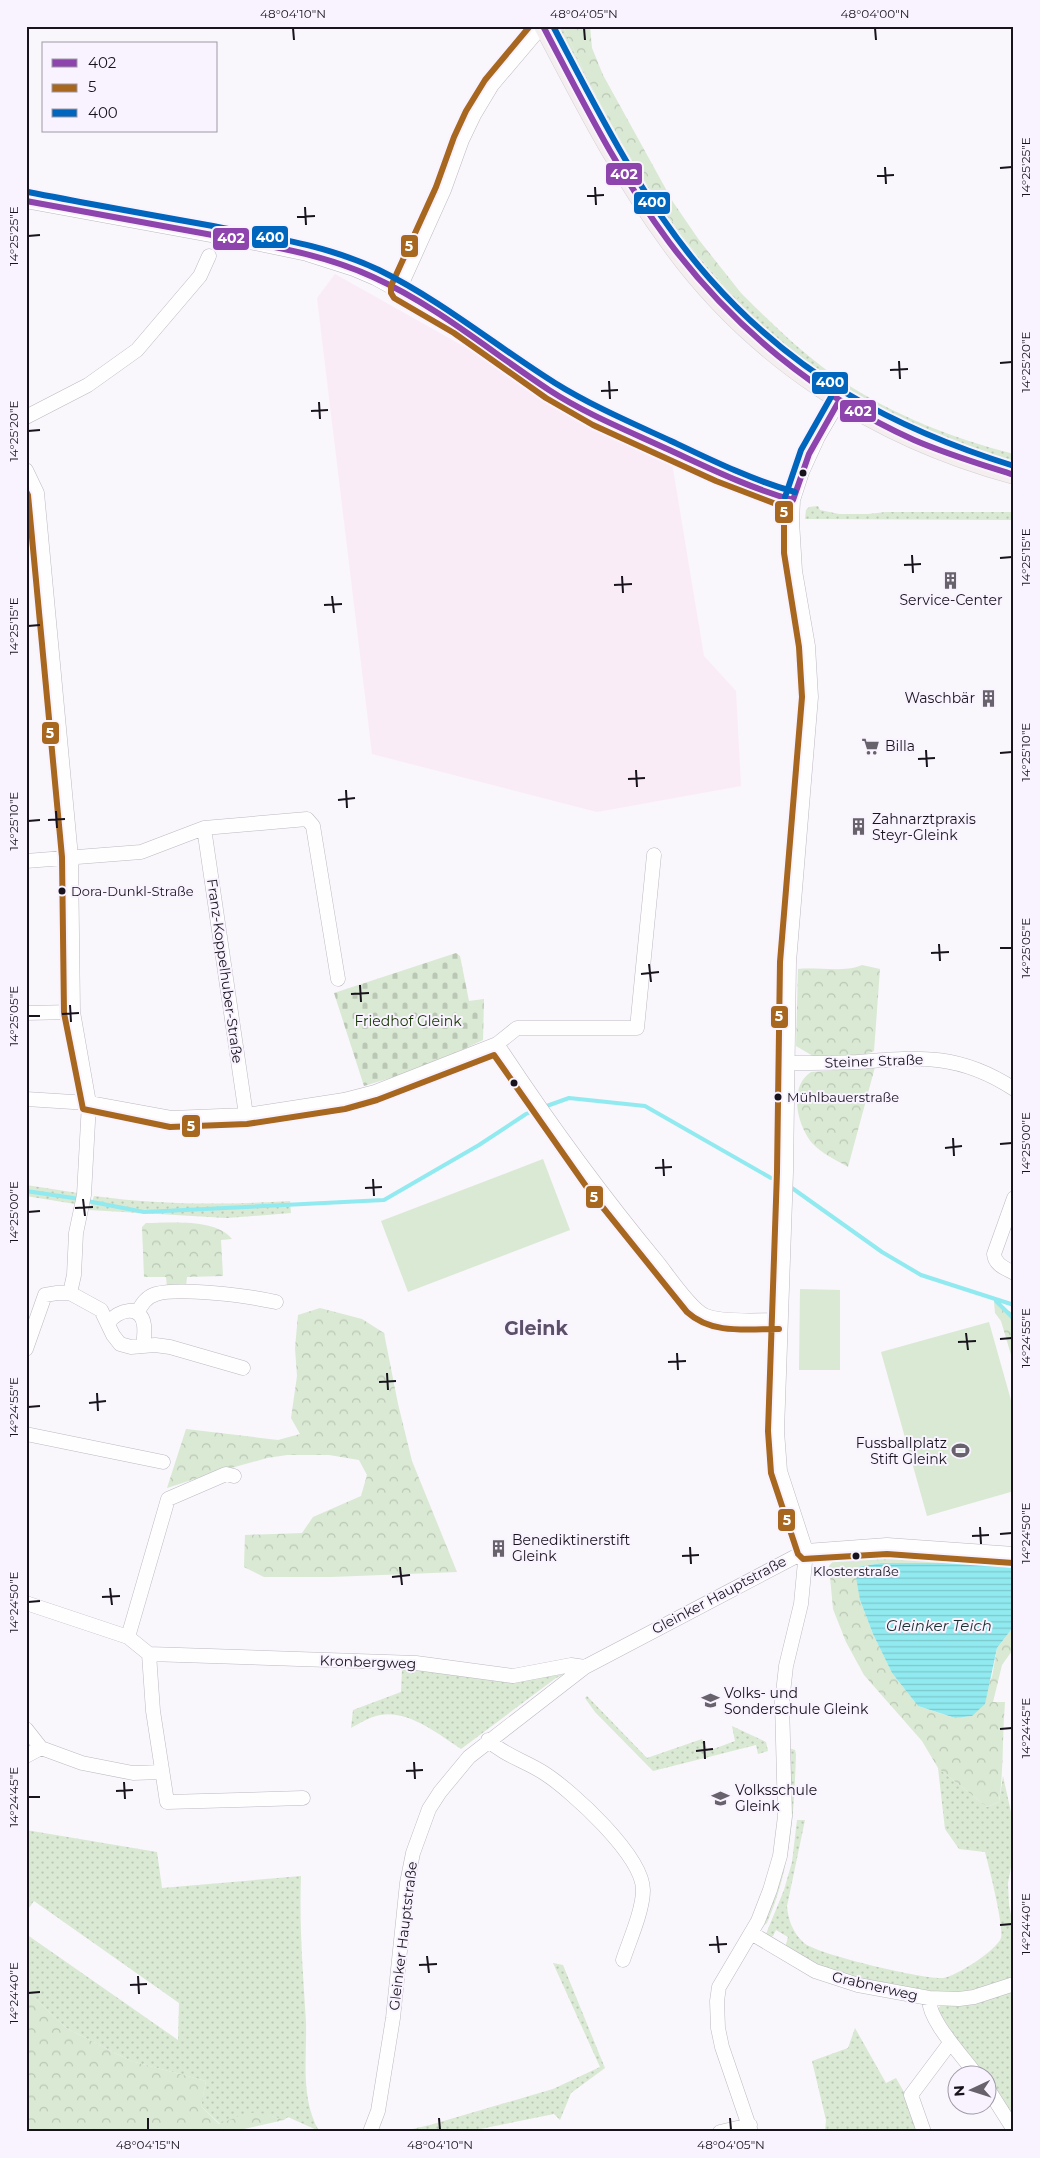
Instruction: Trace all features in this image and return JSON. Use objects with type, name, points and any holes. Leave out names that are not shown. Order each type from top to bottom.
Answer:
[{"type":"main road","points":[[543,26],[602,136],[639,199],[698,279],[748,331],[802,376],[865,417],[933,448],[1014,475]]},
{"type":"street","points":[[399,290],[444,190],[462,140],[474,115],[492,85],[543,26]]},
{"type":"street","points":[[26,201],[199,232],[307,254],[354,269],[399,290],[459,326],[551,391],[597,417],[719,474],[774,495],[794,500]]},
{"type":"street","points":[[26,417],[88,385],[138,350],[200,276],[209,256]]},
{"type":"street","points":[[720,2132],[751,2128],[722,2047],[718,2028],[717,2001],[719,1987],[752,1933],[770,1890],[780,1856],[785,1816],[782,1702],[786,1666],[801,1604],[806,1551],[785,1492],[778,1463],[777,1408],[786,1172],[788,998],[792,921],[811,697],[806,636],[792,545],[794,500],[809,454],[839,401]]},
{"type":"street","points":[[26,470],[37,493],[71,857],[73,1012],[89,1103],[84,1195],[76,1233],[74,1276],[70,1293]]},
{"type":"street","points":[[26,861],[141,852],[204,828],[303,818],[310,821],[313,826],[338,979]]},
{"type":"street","name":"Franz-Koppelhuber-Straße","points":[[204,828],[246,1115]]},
{"type":"street","points":[[26,1099],[89,1103],[172,1118],[246,1115],[344,1100],[375,1092],[497,1044],[517,1028],[637,1028],[654,855]]},
{"type":"street","points":[[26,1013],[73,1012]]},
{"type":"street","points":[[497,1044],[533,1099],[613,1208],[686,1298],[704,1316],[724,1319],[780,1320]]},
{"type":"street","name":"Steiner Straße","points":[[788,1063],[927,1058],[955,1063],[985,1072],[1014,1089]]},
{"type":"street","points":[[1014,1198],[994,1254],[999,1265],[1014,1273]]},
{"type":"street","points":[[26,1349],[45,1295],[57,1292],[70,1293],[101,1310],[113,1335],[120,1344],[131,1347],[170,1347],[243,1368]]},
{"type":"street","points":[[137,1312],[144,1301],[154,1295],[170,1292],[251,1297],[276,1302]]},
{"type":"street","points":[[108,1322],[114,1315],[122,1311],[130,1309],[137,1312],[142,1318],[144,1325],[143,1346]]},
{"type":"street","points":[[26,1434],[163,1462]]},
{"type":"street","points":[[128,1637],[168,1499],[226,1474],[234,1476]]},
{"type":"street","points":[[806,1551],[887,1545],[1014,1554]]},
{"type":"street","name":"Gleinker Hauptstraße","points":[[370,2132],[378,2111],[393,2018],[407,1883],[413,1853],[422,1826],[440,1792],[470,1757],[488,1740],[585,1667],[806,1551]]},
{"type":"street","points":[[26,1603],[128,1637],[149,1654],[153,1711],[167,1802],[303,1798]]},
{"type":"street","name":"Kronbergweg","points":[[149,1654],[416,1663],[513,1676],[571,1665],[585,1667]]},
{"type":"street","points":[[26,1729],[41,1748],[82,1763],[143,1774],[161,1772]]},
{"type":"street","points":[[488,1740],[496,1748],[544,1773],[570,1793],[613,1835],[633,1861],[643,1889],[624,1960]]},
{"type":"street","points":[[26,1756],[41,1748]]},
{"type":"street","name":"Grabnerweg","points":[[752,1933],[815,1971],[858,1985],[929,1998],[931,2011],[950,2043],[969,2066]]},
{"type":"street","points":[[929,1998],[974,1997],[1014,1984]]},
{"type":"street","points":[[924,2132],[911,2095],[950,2043]]},
{"type":"street","points":[[998,2105],[1014,2130]]},
{"type":"shaded area","points":[[335,274],[672,463],[704,656],[736,691],[741,786],[597,812],[372,754],[317,298]]},
{"type":"green space","points":[[556,26],[563,26],[604,111],[670,219],[706,265],[736,299],[741,293],[802,351],[842,381],[882,405],[925,425],[969,441],[1014,454],[1014,463],[961,446],[910,425],[862,400],[816,372],[773,340],[733,304],[696,263],[662,219],[632,173],[554,29]]},
{"type":"green space","points":[[563,26],[590,26],[592,48],[603,75],[673,202],[699,240],[741,293],[736,300],[670,219],[636,166],[604,111]]},
{"type":"green space","points":[[818,506],[820,510],[839,514],[1014,512],[1014,520],[805,519],[806,510],[809,507]]},
{"type":"green space","name":"Friedhof Gleink","points":[[456,953],[460,956],[469,1001],[484,999],[483,1040],[426,1067],[364,1086],[334,993]]},
{"type":"green space","points":[[862,965],[880,969],[874,1051],[861,1056],[813,1056],[796,1046],[798,969],[847,969]]},
{"type":"green space","points":[[875,1067],[848,1167],[820,1150],[807,1135],[802,1126],[797,1106],[799,1087],[811,1072]]},
{"type":"green space","points":[[543,1159],[570,1230],[408,1292],[381,1221]]},
{"type":"green space","points":[[26,1185],[78,1193],[75,1204],[26,1196]]},
{"type":"green space","points":[[94,1196],[192,1203],[290,1201],[291,1213],[227,1218],[89,1210]]},
{"type":"green space","points":[[146,1223],[192,1223],[225,1232],[232,1239],[221,1240],[223,1276],[187,1277],[186,1286],[167,1287],[166,1277],[144,1277],[142,1227]]},
{"type":"green space","points":[[800,1289],[840,1290],[840,1370],[799,1370]]},
{"type":"green space","points":[[994,1302],[1014,1314],[1014,1365],[1001,1321],[995,1313]]},
{"type":"green space","points":[[320,1308],[362,1319],[384,1333],[412,1461],[457,1572],[331,1577],[264,1577],[244,1567],[245,1535],[302,1533],[313,1517],[361,1496],[367,1475],[359,1460],[329,1455],[287,1455],[267,1458],[167,1488],[186,1429],[278,1440],[300,1434],[291,1418],[297,1376],[295,1348],[298,1315]]},
{"type":"green space","name":"Fussballplatz Stift Gleink","points":[[989,1322],[1014,1411],[1014,1491],[927,1516],[881,1352]]},
{"type":"green space","points":[[913,1556],[979,1558],[978,1563],[881,1563],[858,1567],[860,1600],[873,1634],[892,1673],[918,1706],[954,1718],[972,1716],[992,1677],[997,1648],[1014,1626],[1014,1648],[1002,1665],[993,1702],[1005,1702],[999,1802],[987,1807],[938,1768],[922,1741],[864,1675],[846,1642],[833,1609],[829,1566],[834,1560]]},
{"type":"green space","points":[[402,1668],[569,1672],[556,1678],[461,1749],[423,1724],[402,1716],[380,1715],[365,1720],[351,1728],[353,1710],[401,1692]]},
{"type":"green space","points":[[587,1696],[647,1758],[702,1739],[708,1751],[735,1741],[732,1726],[766,1742],[768,1751],[758,1754],[756,1745],[653,1771],[595,1712],[585,1698]]},
{"type":"green space","points":[[789,1748],[795,1750],[796,1754],[790,1840],[775,1902],[767,1923],[763,1926],[778,1882]]},
{"type":"green space","points":[[938,1768],[987,1807],[999,1802],[1003,1776],[1014,1826],[1013,1856],[1008,1883],[1009,1905],[1014,1930],[1014,1979],[967,1992],[940,1994],[856,1979],[814,1964],[785,1948],[788,1937],[776,1930],[773,1936],[769,1937],[766,1934],[784,1890],[792,1862],[797,1820],[805,1820],[787,1906],[792,1926],[804,1943],[813,1948],[849,1959],[932,1978],[943,1978],[957,1973],[992,1949],[1001,1938],[1001,1931],[996,1896],[985,1852],[959,1849],[945,1829]]},
{"type":"green space","points":[[26,1830],[157,1852],[162,1888],[301,1876],[306,2078],[309,2105],[319,2131],[288,2117],[284,2120],[258,2113],[252,2113],[220,2124],[201,2106],[206,2081],[131,2061],[66,2028],[26,1990],[26,1934],[178,2040],[179,2003],[34,1901],[26,1912]]},
{"type":"green space","points":[[553,1963],[563,1965],[605,2068],[571,2093],[560,2120],[554,2114],[465,2132],[399,2132],[430,2125],[553,2089],[600,2067]]},
{"type":"green space","points":[[1014,1988],[1014,2121],[998,2098],[998,2066],[975,2066],[937,2010],[941,2005]]},
{"type":"green space","points":[[26,1990],[66,2028],[131,2061],[206,2081],[201,2106],[219,2124],[251,2113],[264,2114],[284,2120],[231,2132],[26,2132]]},
{"type":"green space","points":[[855,2028],[886,2083],[896,2078],[904,2092],[919,2132],[825,2132],[826,2120],[812,2061],[848,2048]]},
{"type":"water","name":"Gleinker Teich","points":[[881,1563],[978,1563],[1014,1568],[1014,1626],[997,1648],[985,1704],[972,1716],[955,1718],[918,1706],[892,1673],[873,1634],[860,1600],[856,1577],[858,1567]]},
{"type":"waterway","points":[[544,1107],[569,1098],[645,1106],[771,1178]]},
{"type":"waterway","points":[[87,1201],[144,1212],[384,1200],[479,1145],[526,1114],[538,1109]]},
{"type":"waterway","points":[[792,1188],[882,1252],[921,1275],[1014,1305]]},
{"type":"waterway","points":[[26,1191],[80,1199]]},
{"type":"waterway","points":[[996,1301],[1014,1319]]},
{"type":"transit line","name":"5","points":[[530,26],[485,80],[466,111],[454,137],[436,187],[391,286],[391,293],[394,298],[454,333],[546,398],[593,425],[716,481],[784,507],[784,553],[799,647],[802,697],[780,962],[777,1172],[768,1431],[771,1473],[798,1554],[803,1559],[887,1554],[1013,1563]]},
{"type":"transit line","name":"402","points":[[543,26],[617,164],[669,242],[720,303],[779,356],[843,402],[914,440],[963,459],[1014,475]]},
{"type":"transit line","name":"400","points":[[553,26],[605,125],[643,189],[686,250],[742,313],[811,370],[848,394],[927,434],[1014,466]]},
{"type":"transit line","name":"400","points":[[28,192],[276,238],[318,248],[359,261],[402,282],[425,296],[533,369],[583,399],[732,469],[763,482],[795,492]]},
{"type":"transit line","name":"402","points":[[26,201],[270,246],[312,256],[353,269],[397,289],[442,315],[549,390],[577,407],[728,477],[793,500]]},
{"type":"transit line","name":"400","points":[[785,497],[801,450],[831,397]]},
{"type":"transit line","name":"402","points":[[793,500],[809,454],[839,401]]},
{"type":"transit line","name":"5","points":[[26,491],[28,495],[62,857],[64,1013],[83,1109],[170,1127],[247,1124],[345,1109],[377,1100],[494,1055],[588,1189],[687,1312],[697,1319],[719,1327],[743,1330],[779,1329]]},
{"type":"place","name":"Service-Center","points":[[951,580]]},
{"type":"place","name":"Waschbär","points":[[989,698]]},
{"type":"place","name":"Billa","points":[[871,746]]},
{"type":"place","name":"Zahnarztpraxis Steyr-Gleink","points":[[858,827]]},
{"type":"place","name":"Dora-Dunkl-Straße","points":[[62,891]]},
{"type":"place","name":"Mühlbauerstraße","points":[[778,1097]]},
{"type":"place","name":"Fussballplatz Stift Gleink","points":[[961,1451]]},
{"type":"place","name":"Benediktinerstift Gleink","points":[[498,1548]]},
{"type":"place","name":"Klosterstraße","points":[[856,1556]]},
{"type":"place","name":"Volks- und Sonderschule Gleink","points":[[710,1701]]},
{"type":"place","name":"Volksschule Gleink","points":[[721,1798]]},
{"type":"district","name":"Gleink","points":[[536,1328]]}]
